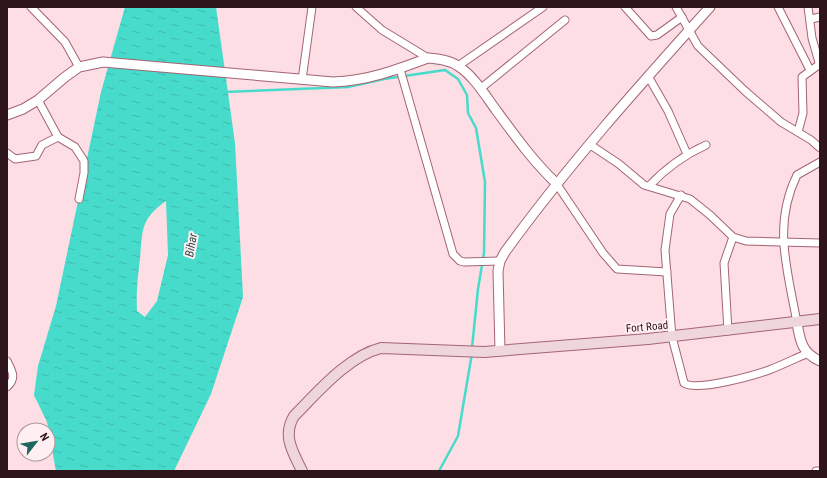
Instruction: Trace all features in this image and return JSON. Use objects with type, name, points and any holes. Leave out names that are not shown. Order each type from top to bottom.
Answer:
[{"type":"main road","name":"Fort Road","points":[[302,471],[290,445],[288,435],[289,423],[294,416],[333,378],[361,356],[381,348],[471,352],[500,351],[672,337],[820,319]]},
{"type":"street","points":[[31,7],[65,42],[80,67]]},
{"type":"street","points":[[302,80],[312,7]]},
{"type":"street","points":[[356,7],[382,30],[428,58],[438,59],[458,66],[480,89],[527,152],[556,183],[603,253],[617,269],[667,272]]},
{"type":"street","points":[[458,66],[543,7]]},
{"type":"street","points":[[625,7],[651,36],[657,35],[682,17]]},
{"type":"street","points":[[676,7],[690,30],[695,43],[745,91],[781,122],[820,148]]},
{"type":"street","points":[[500,351],[498,282],[500,261],[505,252],[556,183],[648,76],[710,7]]},
{"type":"street","points":[[778,7],[810,70]]},
{"type":"street","points":[[798,132],[803,113],[801,80],[803,75],[820,65],[812,38],[811,19],[808,7]]},
{"type":"street","points":[[811,19],[820,17]]},
{"type":"street","points":[[480,89],[565,20]]},
{"type":"street","points":[[7,115],[23,109],[38,100],[65,77],[80,67],[103,62],[302,80],[351,82],[372,78],[428,58]]},
{"type":"street","points":[[400,69],[453,254],[460,261],[464,262],[500,261]]},
{"type":"street","points":[[648,76],[668,111],[687,154]]},
{"type":"street","points":[[38,100],[58,137],[75,147],[84,161],[84,173],[79,199]]},
{"type":"street","points":[[7,153],[15,159],[36,156],[42,145],[58,137]]},
{"type":"street","points":[[589,144],[619,164],[644,185],[681,195],[697,203],[733,237],[746,241],[820,243]]},
{"type":"street","points":[[649,186],[669,166],[687,154],[706,145]]},
{"type":"street","points":[[820,162],[800,173],[795,181],[784,213],[783,243],[800,341],[806,354],[820,361]]},
{"type":"street","points":[[681,195],[670,214],[666,236],[667,272],[672,337],[682,378],[687,385],[696,386],[748,376],[770,370],[806,354]]},
{"type":"street","points":[[728,331],[724,263],[733,237]]},
{"type":"street","points":[[7,361],[14,377],[12,382],[7,387]]},
{"type":"water","name":"Bihar","points":[[125,7],[216,7],[235,143],[243,297],[211,394],[174,471],[56,471],[54,462],[56,462],[56,422],[47,422],[34,395],[38,366],[56,306],[101,92]],"holes":[[[166,201],[168,255],[157,301],[145,317],[137,311],[137,284],[144,226],[151,214]]]},
{"type":"waterway","points":[[225,92],[348,87],[384,79],[445,70],[458,79],[467,95],[468,113],[476,128],[485,182],[484,253],[478,289],[472,348]]},
{"type":"waterway","points":[[439,471],[458,436],[472,353]]}]
